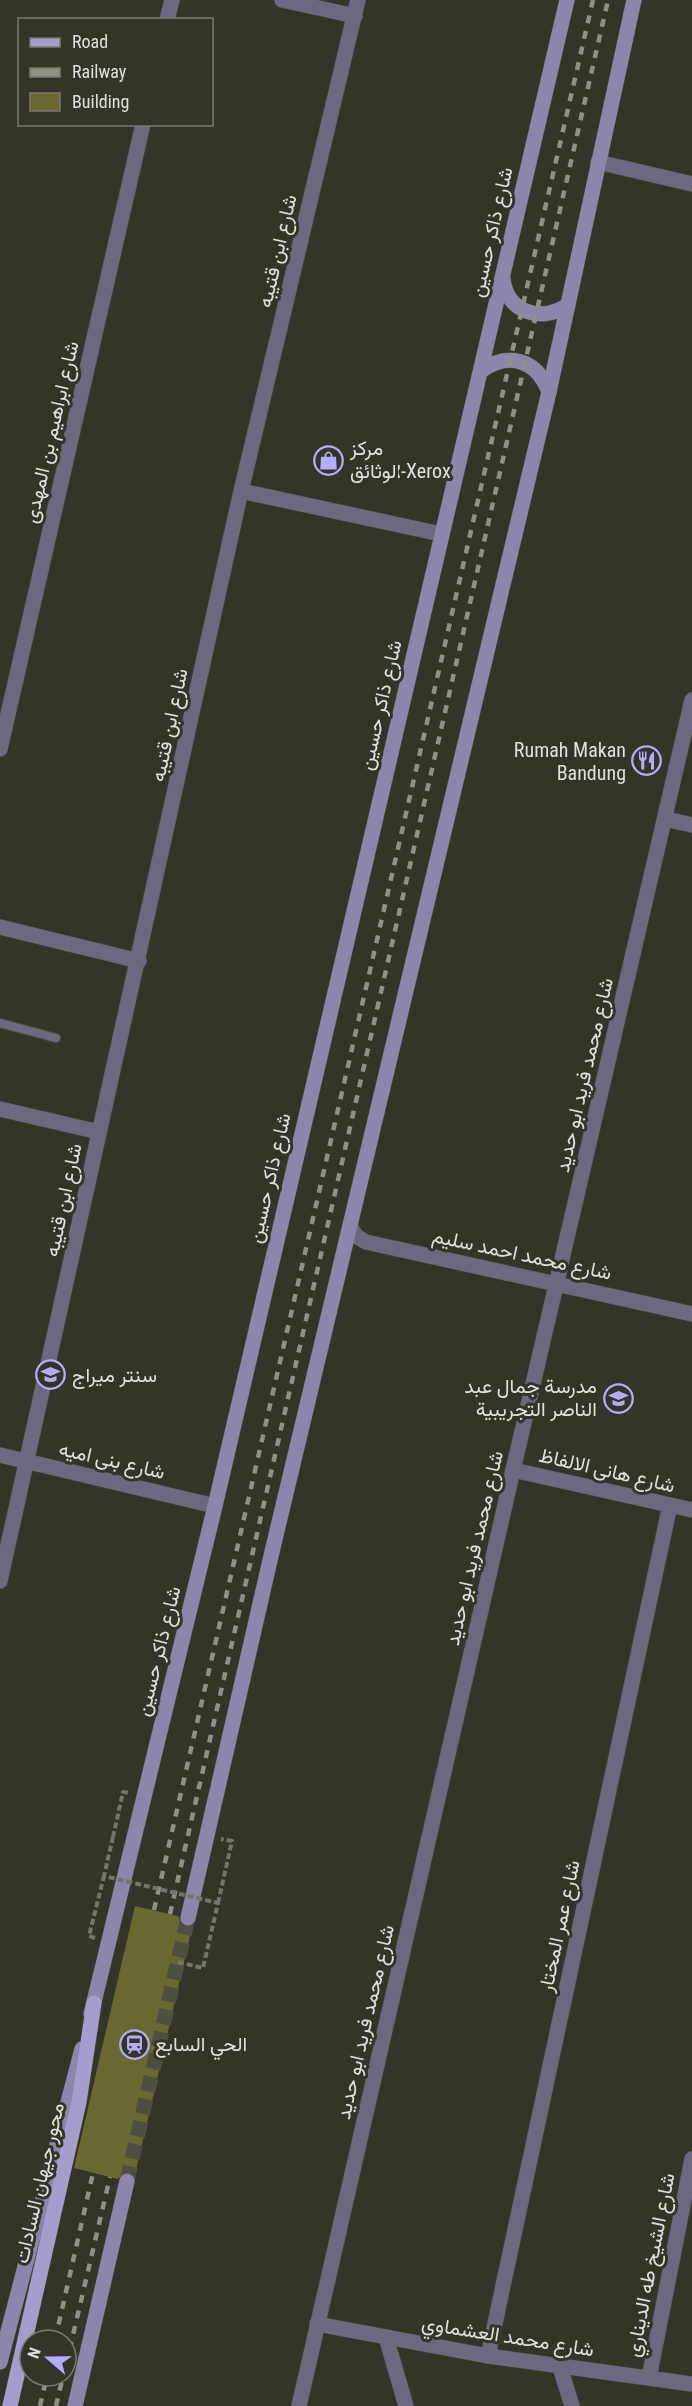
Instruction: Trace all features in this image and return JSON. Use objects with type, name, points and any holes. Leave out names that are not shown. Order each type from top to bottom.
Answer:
[{"type":"main road","name":"شارع ذاكر حسين","points":[[0,2362],[94,2003],[215,1506],[567,0]]},
{"type":"main road","points":[[188,1918],[549,392],[634,0]]},
{"type":"main road","points":[[503,276],[507,293],[512,301],[526,312],[543,315],[568,304]]},
{"type":"main road","points":[[481,371],[489,365],[507,360],[526,363],[540,375],[549,392]]},
{"type":"main road","name":"محور جيهان السادات","points":[[10,2406],[79,2102],[94,2003]]},
{"type":"main road","points":[[75,2406],[127,2181]]},
{"type":"street","points":[[168,18],[172,0]]},
{"type":"street","points":[[282,0],[355,16]]},
{"type":"street","name":"شارع ابن قتيبه","points":[[0,1581],[139,961],[241,491],[358,0]]},
{"type":"street","name":"شارع ابراهيم بن المهدى","points":[[0,748],[143,126]]},
{"type":"street","points":[[598,162],[692,184]]},
{"type":"street","points":[[241,491],[441,534]]},
{"type":"street","name":"شارع محمد فريد ابو حديد","points":[[300,2406],[513,1470],[692,700]]},
{"type":"street","points":[[665,819],[692,825]]},
{"type":"street","points":[[0,927],[139,961]]},
{"type":"street","points":[[0,1109],[99,1132]]},
{"type":"street","name":"شارع محمد احمد سليم","points":[[350,1226],[356,1236],[366,1242],[692,1314]]},
{"type":"street","name":"شارع بنى اميه","points":[[0,1455],[215,1506]]},
{"type":"street","name":"شارع هانى الالفاظ","points":[[513,1470],[692,1510]]},
{"type":"street","name":"شارع عمر المختار","points":[[488,2356],[670,1505]]},
{"type":"street","name":"شارع الشيخ طه الديناري","points":[[649,2378],[692,2159]]},
{"type":"street","name":"شارع محمد العشماوي","points":[[317,2324],[488,2356],[692,2384]]},
{"type":"street","points":[[386,2337],[406,2406]]},
{"type":"street","points":[[560,2367],[572,2406]]},
{"type":"lane","points":[[0,1023],[56,1038]]},
{"type":"path","points":[[89,1936],[123,1792]]},
{"type":"path","points":[[178,1962],[203,1968],[232,1841]]},
{"type":"path","points":[[104,1876],[218,1903]]},
{"type":"building","name":"الحي السابع","points":[[135,1906],[178,1916],[182,1925],[192,1927],[135,2175],[125,2172],[118,2179],[74,2168]]},
{"type":"tunnel","points":[[127,2181],[188,1918]]},
{"type":"railway","points":[[154,1910],[593,0]]},
{"type":"railway","points":[[170,1914],[608,0]]},
{"type":"railway","points":[[58,2328],[93,2173]]},
{"type":"railway","points":[[75,2328],[110,2177]]},
{"type":"railway","points":[[40,2406],[44,2388]]},
{"type":"railway","points":[[56,2406],[60,2388]]},
{"type":"place","name":"مركز الوثائق-Xerox","points":[[329,460]]},
{"type":"place","name":"Rumah Makan Bandung","points":[[647,761]]},
{"type":"place","name":"سنتر ميراج","points":[[51,1375]]},
{"type":"place","name":"مدرسة جمال عبد الناصر التجريبية","points":[[618,1398]]},
{"type":"place","name":"الحي السابع","points":[[134,2044]]}]
